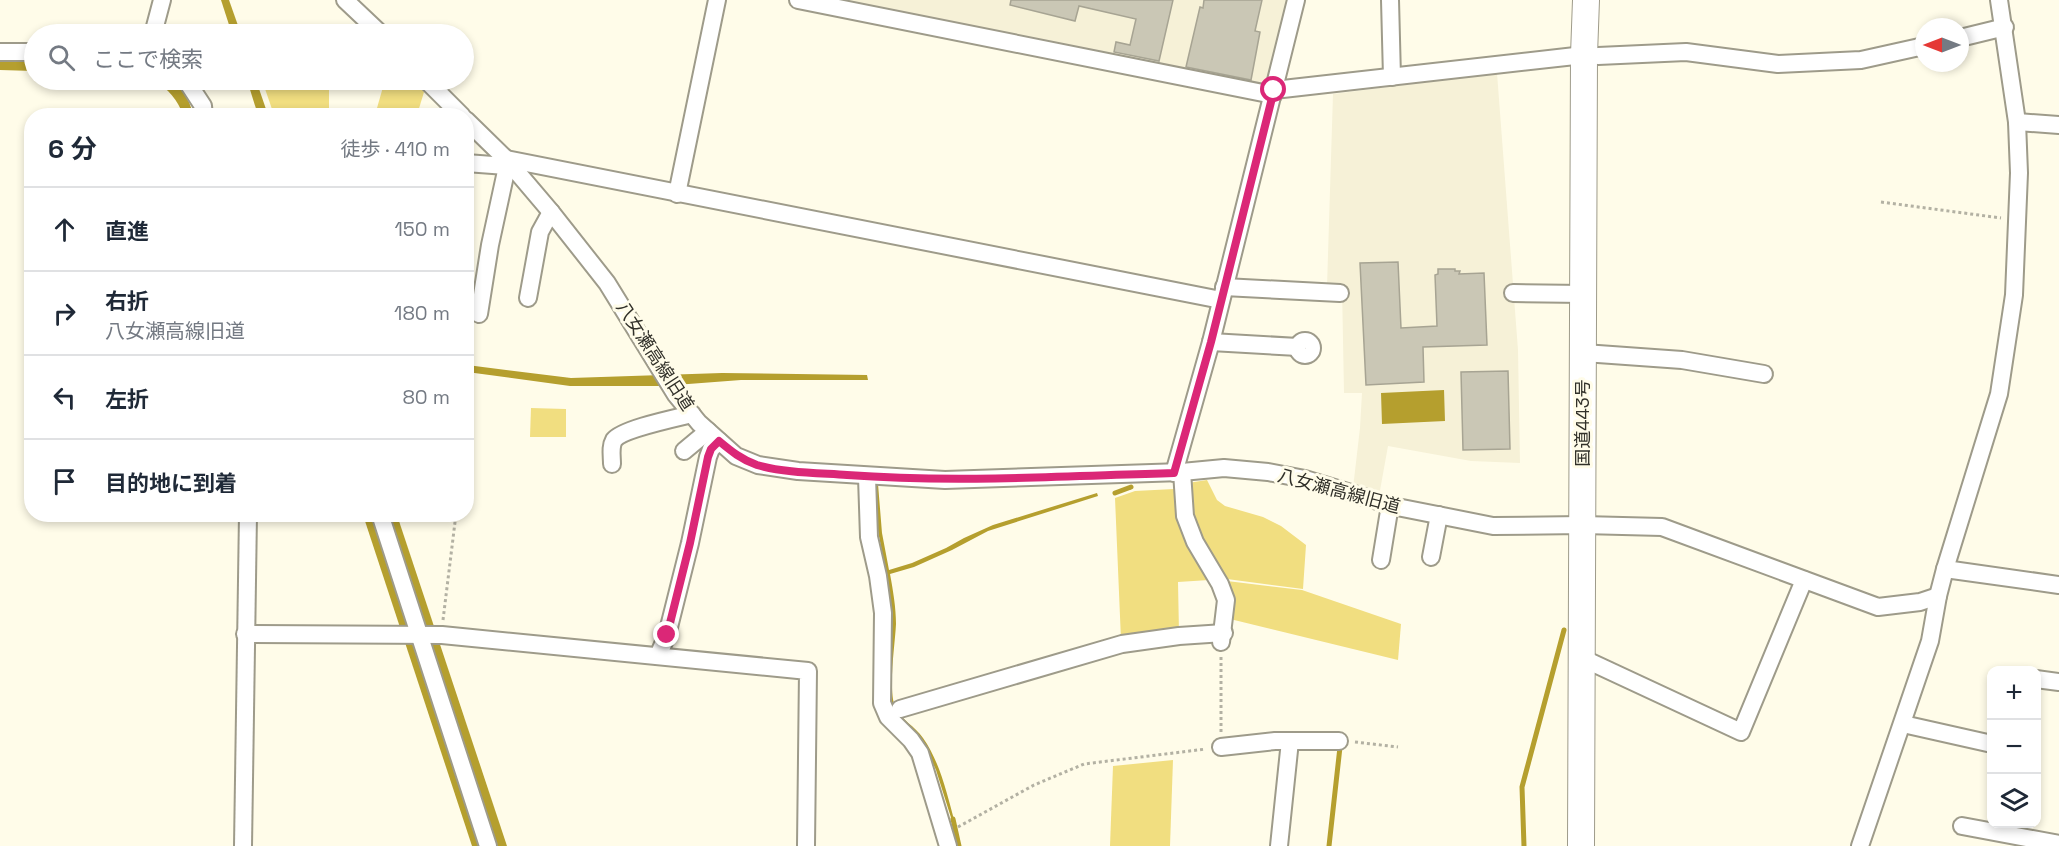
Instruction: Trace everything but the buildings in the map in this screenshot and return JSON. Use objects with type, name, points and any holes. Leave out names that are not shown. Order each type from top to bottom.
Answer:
[{"type":"highway","name":"国道443号","points":[[1581,846],[1584,294],[1591,55],[1586,0]]},
{"type":"street","points":[[156,24],[162,0]]},
{"type":"street","points":[[345,0],[370,24]]},
{"type":"street","points":[[678,194],[717,0]]},
{"type":"street","points":[[798,0],[1274,92],[1591,55],[1686,52],[1778,64],[1861,60],[1915,48]]},
{"type":"street","points":[[900,709],[1122,644],[1179,636],[1222,638],[1226,600],[1220,584],[1195,542],[1185,516],[1178,473],[1296,0]]},
{"type":"street","points":[[1390,0],[1392,77]]},
{"type":"street","points":[[1860,846],[1930,641],[1945,569],[1999,394],[2014,295],[2019,173],[2018,122],[1999,0]]},
{"type":"street","points":[[1969,36],[2005,27]]},
{"type":"street","points":[[0,52],[24,52]]},
{"type":"street","points":[[193,90],[203,108]]},
{"type":"street","points":[[436,90],[454,108]]},
{"type":"street","points":[[2018,122],[2059,125]]},
{"type":"street","name":"八女瀬高線旧道","points":[[474,128],[551,212],[607,283],[676,395],[692,414],[736,456],[758,465],[867,477],[945,480],[1178,473],[1224,468],[1268,471],[1305,479],[1390,505],[1493,526],[1662,527],[1878,607],[1920,602],[1938,596]]},
{"type":"street","points":[[479,314],[507,162]]},
{"type":"street","points":[[474,163],[507,162],[1223,294],[1340,293]]},
{"type":"street","points":[[528,298],[540,232],[551,212]]},
{"type":"street","points":[[1513,293],[1584,294]]},
{"type":"street","points":[[1211,342],[1298,347]]},
{"type":"street","points":[[1584,353],[1682,360],[1764,374]]},
{"type":"street","points":[[612,464],[611,447],[615,438],[631,430],[692,414]]},
{"type":"street","points":[[684,452],[714,436]]},
{"type":"street","points":[[658,656],[667,635],[714,436]]},
{"type":"street","points":[[867,477],[869,537],[884,613],[882,704],[888,717],[911,740],[920,753],[947,838]]},
{"type":"street","points":[[1381,560],[1390,505]]},
{"type":"street","points":[[1431,557],[1439,515]]},
{"type":"street","points":[[243,846],[248,522]]},
{"type":"street","points":[[383,522],[488,846]]},
{"type":"street","points":[[1945,569],[2059,585]]},
{"type":"street","points":[[1582,658],[1741,732],[1804,580]]},
{"type":"street","points":[[245,634],[442,635],[808,671],[806,846]]},
{"type":"street","points":[[2041,680],[2059,682]]},
{"type":"street","points":[[1903,724],[1987,743]]},
{"type":"street","points":[[1279,846],[1290,741]]},
{"type":"street","points":[[1221,747],[1290,741],[1339,741]]},
{"type":"street","points":[[1962,826],[2059,844]]},
{"type":"path","points":[[1881,202],[1942,212],[2018,220]]},
{"type":"path","points":[[442,635],[455,522]]},
{"type":"path","points":[[947,838],[960,826],[1034,784],[1084,765],[1221,747],[1222,638]]},
{"type":"path","points":[[1339,741],[1398,747]]},
{"type":"shaded area","points":[[221,0],[229,0],[237,24],[229,24]]},
{"type":"shaded area","points":[[815,0],[1291,0],[1268,90]]},
{"type":"shaded area","points":[[0,60],[24,61],[24,71],[0,70]]},
{"type":"shaded area","points":[[1497,73],[1518,350],[1520,463],[1471,461],[1388,446],[1379,496],[1353,488],[1362,393],[1344,393],[1342,287],[1327,287],[1333,94]]},
{"type":"shaded area","points":[[167,90],[183,90],[191,108],[180,108]]},
{"type":"shaded area","points":[[250,90],[259,90],[266,108],[256,108]]},
{"type":"shaded area","points":[[265,90],[329,90],[329,108],[272,108]]},
{"type":"shaded area","points":[[382,90],[422,90],[424,92],[419,108],[377,108]]},
{"type":"shaded area","points":[[474,366],[571,378],[722,373],[867,375],[868,380],[741,380],[662,386],[570,386],[474,373]]},
{"type":"shaded area","points":[[1444,390],[1445,421],[1382,424],[1381,393]]},
{"type":"shaded area","points":[[531,408],[566,409],[566,437],[530,437]]},
{"type":"shaded area","points":[[1207,480],[1217,500],[1225,506],[1263,517],[1281,526],[1306,545],[1303,589],[1227,579],[1218,569],[1204,547],[1199,534],[1188,483]]},
{"type":"shaded area","points":[[878,484],[882,533],[889,570],[912,563],[993,525],[1097,493],[1098,496],[988,531],[914,567],[890,574],[896,618],[892,678],[895,707],[920,734],[934,757],[946,790],[955,823],[953,824],[936,770],[925,747],[899,719],[890,703],[890,595],[878,531],[875,485]]},
{"type":"shaded area","points":[[1174,489],[1177,517],[1184,538],[1209,580],[1178,582],[1179,633],[1121,640],[1115,498],[1135,491]]},
{"type":"shaded area","points":[[365,522],[376,522],[482,846],[472,846]]},
{"type":"shaded area","points":[[390,522],[399,522],[507,846],[497,846]]},
{"type":"shaded area","points":[[1227,581],[1302,590],[1401,624],[1398,660],[1230,619]]},
{"type":"shaded area","points":[[1173,760],[1170,846],[1110,846],[1113,766]]},
{"type":"waterway","points":[[1115,493],[1131,487]]},
{"type":"waterway","points":[[1524,846],[1522,787],[1564,630]]},
{"type":"waterway","points":[[1329,846],[1340,747]]},
{"type":"waterway","points":[[953,819],[959,846]]},
{"type":"route","points":[[667,635],[708,457],[711,449],[719,441],[736,456],[758,465],[867,477],[945,480],[1174,473],[1211,342],[1274,90]]}]
